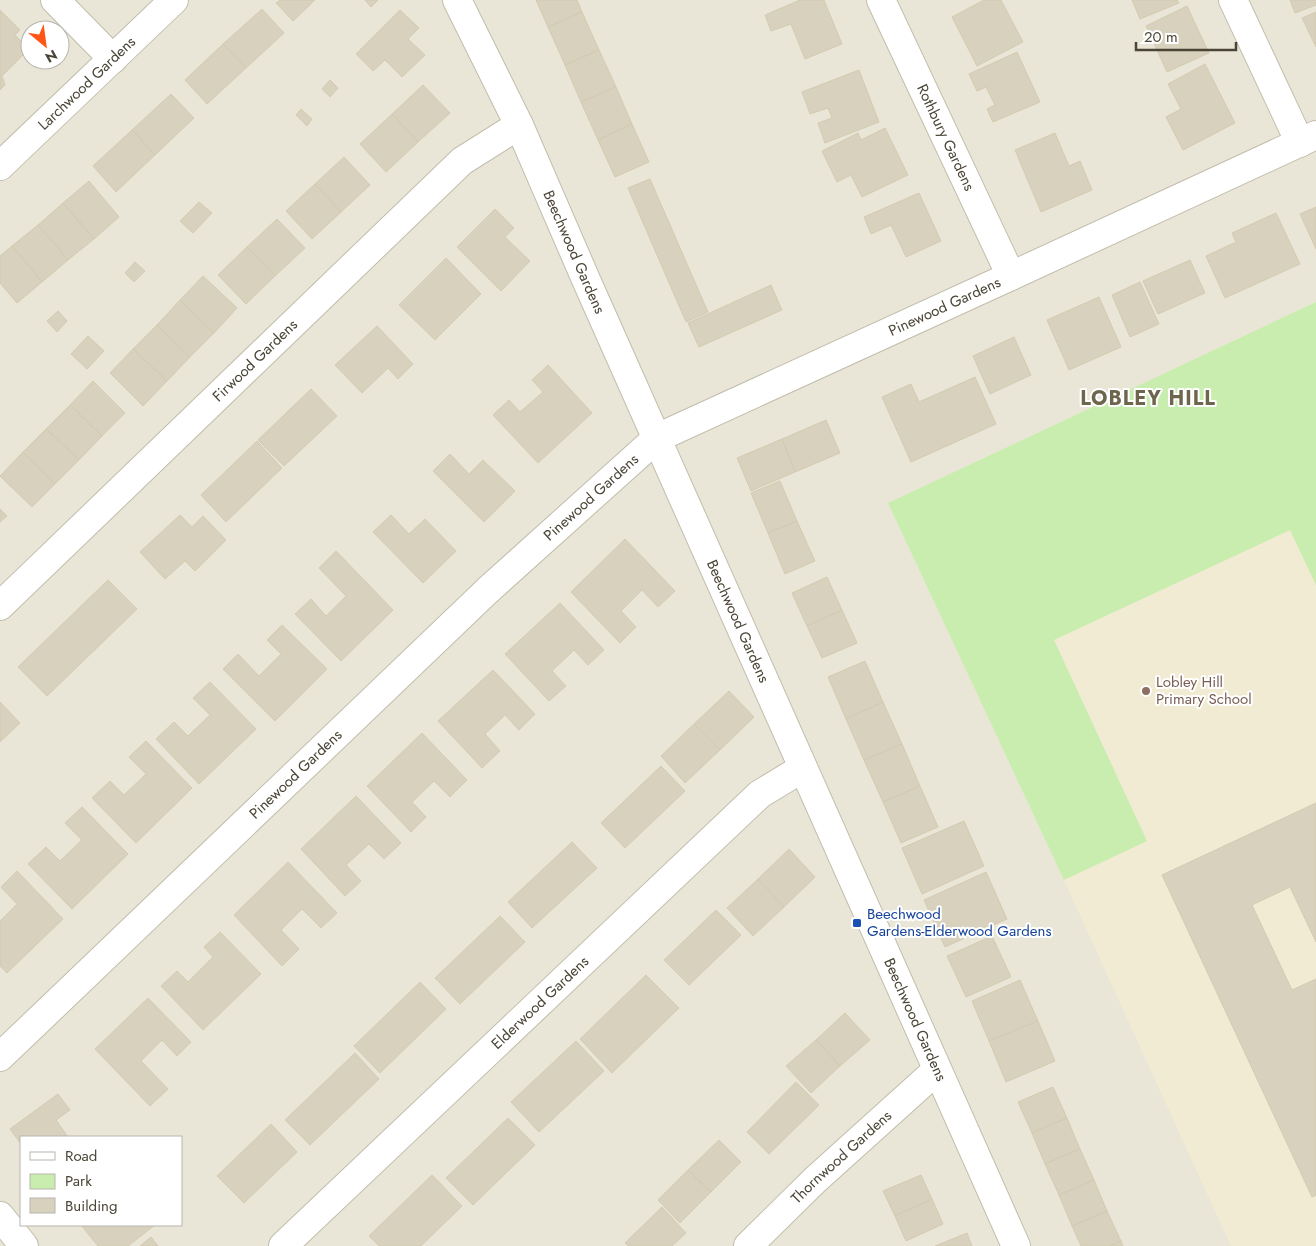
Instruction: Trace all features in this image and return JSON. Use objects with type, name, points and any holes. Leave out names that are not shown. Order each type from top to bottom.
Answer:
[{"type":"street","points":[[55,0],[113,59]]},
{"type":"street","name":"Larchwood Gardens","points":[[0,166],[174,0]]},
{"type":"street","name":"Beechwood Gardens","points":[[457,0],[519,125],[656,438],[1016,1246]]},
{"type":"street","name":"Rothbury Gardens","points":[[881,0],[1011,276]]},
{"type":"street","points":[[1233,0],[1308,139]]},
{"type":"street","name":"Firwood Gardens","points":[[0,606],[462,161],[519,125]]},
{"type":"street","name":"Pinewood Gardens","points":[[0,1057],[488,590],[656,438],[1308,139]]},
{"type":"street","name":"Elderwood Gardens","points":[[283,1246],[760,794],[803,768]]},
{"type":"street","name":"Thornwood Gardens","points":[[748,1246],[815,1180],[937,1070]]},
{"type":"street","points":[[0,1216],[24,1246]]},
{"type":"shaded area","points":[[0,0],[1316,0],[1316,1246],[0,1246]]},
{"type":"shaded area","name":"Lobley Hill Primary School","points":[[1316,302],[1316,1246],[1231,1246],[1064,880],[888,503]]},
{"type":"green space","points":[[1316,302],[1316,585],[1290,530],[1054,640],[1147,841],[1064,880],[888,503]]},
{"type":"building","points":[[280,0],[315,0],[293,21],[276,3]]},
{"type":"building","points":[[365,0],[378,0],[371,7]]},
{"type":"building","points":[[536,0],[577,0],[582,12],[548,27]]},
{"type":"building","points":[[800,0],[824,0],[842,44],[805,59],[791,24],[771,31],[765,15]]},
{"type":"building","points":[[984,0],[1001,0],[1023,42],[977,66],[952,17]]},
{"type":"building","points":[[1132,0],[1177,0],[1179,3],[1140,19]]},
{"type":"building","points":[[1290,0],[1316,0],[1316,5],[1295,13]]},
{"type":"building","points":[[1187,6],[1209,53],[1167,72],[1146,26]]},
{"type":"building","points":[[262,9],[284,33],[246,68],[223,44]]},
{"type":"building","points":[[0,10],[20,30],[15,35],[20,40],[20,58],[2,76],[5,85],[0,90]]},
{"type":"building","points":[[400,10],[419,28],[408,39],[425,55],[402,77],[385,60],[373,71],[356,54]]},
{"type":"building","points":[[582,12],[599,50],[565,65],[548,27]]},
{"type":"building","points":[[1316,12],[1316,47],[1302,18]]},
{"type":"building","points":[[223,44],[246,68],[207,104],[185,80]]},
{"type":"building","points":[[599,50],[616,87],[581,102],[565,65]]},
{"type":"building","points":[[1017,52],[1040,102],[993,122],[987,109],[995,105],[986,87],[977,91],[969,74]]},
{"type":"building","points":[[1205,64],[1235,123],[1183,150],[1166,117],[1181,109],[1168,84]]},
{"type":"building","points":[[859,70],[879,122],[825,143],[818,123],[832,118],[828,108],[810,114],[802,92]]},
{"type":"building","points":[[330,80],[338,88],[330,97],[322,89]]},
{"type":"building","points":[[423,85],[450,113],[418,142],[392,114]]},
{"type":"building","points":[[616,87],[632,124],[598,140],[581,102]]},
{"type":"building","points":[[171,94],[194,118],[155,155],[132,130]]},
{"type":"building","points":[[301,109],[312,119],[307,126],[296,115]]},
{"type":"building","points":[[392,114],[418,142],[386,172],[360,144]]},
{"type":"building","points":[[632,124],[649,162],[615,177],[598,140]]},
{"type":"building","points":[[885,128],[908,175],[862,197],[851,175],[837,182],[822,151],[858,133],[861,140]]},
{"type":"building","points":[[132,130],[155,155],[116,192],[93,166]]},
{"type":"building","points":[[1055,133],[1069,166],[1080,161],[1092,190],[1041,212],[1015,150]]},
{"type":"building","points":[[344,157],[370,185],[341,212],[315,184]]},
{"type":"building","points":[[650,179],[708,312],[686,322],[628,188]]},
{"type":"building","points":[[89,181],[119,217],[94,239],[63,203]]},
{"type":"building","points":[[315,184],[341,212],[312,239],[286,211]]},
{"type":"building","points":[[919,193],[941,241],[906,257],[891,225],[871,234],[864,217]]},
{"type":"building","points":[[199,202],[212,213],[193,233],[180,221]]},
{"type":"building","points":[[63,203],[94,239],[68,260],[38,225]]},
{"type":"building","points":[[1316,207],[1316,249],[1300,214]]},
{"type":"building","points":[[495,209],[514,228],[505,237],[530,261],[501,291],[457,247]]},
{"type":"building","points":[[1276,213],[1300,264],[1225,298],[1206,256],[1236,242],[1232,233]]},
{"type":"building","points":[[277,219],[305,248],[275,276],[247,247]]},
{"type":"building","points":[[38,225],[68,260],[42,282],[12,246]]},
{"type":"building","points":[[12,246],[42,282],[17,303],[0,283],[0,256]]},
{"type":"building","points":[[247,247],[275,276],[246,304],[218,275]]},
{"type":"building","points":[[446,258],[481,294],[435,340],[399,305]]},
{"type":"building","points":[[1190,260],[1205,293],[1158,314],[1143,281]]},
{"type":"building","points":[[135,262],[145,271],[134,282],[125,273]]},
{"type":"building","points":[[203,276],[237,308],[214,333],[180,300]]},
{"type":"building","points":[[1140,282],[1159,324],[1130,337],[1112,295]]},
{"type":"building","points":[[771,285],[782,310],[699,347],[688,323]]},
{"type":"building","points":[[1099,297],[1121,347],[1069,370],[1047,320]]},
{"type":"building","points":[[180,300],[214,333],[190,357],[157,325]]},
{"type":"building","points":[[58,311],[67,321],[57,332],[47,321]]},
{"type":"building","points":[[157,325],[190,357],[167,381],[133,349]]},
{"type":"building","points":[[377,326],[413,364],[398,379],[388,368],[362,393],[335,365]]},
{"type":"building","points":[[88,336],[104,351],[87,369],[71,354]]},
{"type":"building","points":[[1014,337],[1031,375],[990,394],[973,356]]},
{"type":"building","points":[[133,349],[167,381],[143,406],[110,373]]},
{"type":"building","points":[[548,365],[592,413],[538,463],[493,415],[509,400],[520,412],[543,392],[532,380]]},
{"type":"building","points":[[975,377],[996,424],[911,462],[882,397],[911,384],[919,402]]},
{"type":"building","points":[[93,381],[125,413],[102,436],[70,405]]},
{"type":"building","points":[[311,389],[337,416],[284,466],[258,440]]},
{"type":"building","points":[[70,405],[102,436],[79,460],[46,429]]},
{"type":"building","points":[[826,420],[840,453],[795,472],[782,439]]},
{"type":"building","points":[[46,429],[79,460],[55,484],[23,452]]},
{"type":"building","points":[[782,439],[795,472],[751,491],[737,458]]},
{"type":"building","points":[[257,441],[282,468],[226,522],[201,495]]},
{"type":"building","points":[[23,452],[55,484],[32,507],[0,476]]},
{"type":"building","points":[[450,454],[469,474],[483,460],[515,491],[484,522],[433,471]]},
{"type":"building","points":[[780,481],[797,521],[768,533],[751,493]]},
{"type":"building","points":[[0,509],[7,516],[0,522]]},
{"type":"building","points":[[180,515],[192,527],[203,516],[226,540],[195,571],[185,561],[165,579],[140,552]]},
{"type":"building","points":[[391,515],[409,534],[425,519],[456,551],[423,583],[373,532]]},
{"type":"building","points":[[797,521],[815,561],[785,574],[768,533]]},
{"type":"building","points":[[625,539],[675,591],[658,607],[642,590],[621,611],[636,627],[620,643],[571,592]]},
{"type":"building","points":[[336,551],[393,610],[341,661],[295,614],[311,599],[326,616],[346,596],[319,568]]},
{"type":"building","points":[[827,577],[842,610],[807,626],[792,593]]},
{"type":"building","points":[[108,580],[137,609],[47,696],[18,667]]},
{"type":"building","points":[[560,603],[604,650],[588,665],[574,650],[552,671],[566,686],[549,701],[505,654]]},
{"type":"building","points":[[842,610],[857,643],[822,658],[807,626]]},
{"type":"building","points":[[282,625],[327,669],[275,721],[223,669],[238,654],[259,676],[281,654],[267,640]]},
{"type":"building","points":[[865,661],[883,702],[846,719],[828,677]]},
{"type":"building","points":[[493,670],[535,714],[519,730],[505,715],[485,734],[500,751],[482,768],[438,721]]},
{"type":"building","points":[[210,682],[256,729],[199,784],[156,739],[174,722],[188,736],[210,715],[193,698]]},
{"type":"building","points":[[729,691],[754,717],[720,750],[694,724]]},
{"type":"building","points":[[0,702],[20,723],[0,742]]},
{"type":"building","points":[[883,702],[902,744],[864,760],[846,719]]},
{"type":"building","points":[[694,724],[720,750],[685,783],[661,756]]},
{"type":"building","points":[[422,733],[467,780],[450,797],[434,781],[412,802],[426,817],[411,832],[367,786]]},
{"type":"building","points":[[146,741],[192,788],[136,843],[92,798],[110,781],[124,795],[146,774],[129,757]]},
{"type":"building","points":[[902,744],[920,786],[883,802],[864,760]]},
{"type":"building","points":[[661,766],[685,791],[625,848],[601,823]]},
{"type":"building","points":[[920,786],[938,827],[901,843],[883,802]]},
{"type":"building","points":[[356,796],[401,843],[384,859],[369,844],[346,865],[361,881],[345,896],[301,849]]},
{"type":"building","points":[[1316,803],[1316,942],[1290,887],[1252,905],[1292,990],[1316,979],[1316,1195],[1312,1197],[1162,875]]},
{"type":"building","points":[[82,807],[128,854],[72,909],[28,864],[46,847],[60,861],[82,840],[65,823]]},
{"type":"building","points":[[964,821],[984,866],[922,894],[902,848]]},
{"type":"building","points":[[572,842],[597,868],[532,928],[508,902]]},
{"type":"building","points":[[789,849],[815,877],[784,907],[758,879]]},
{"type":"building","points":[[288,862],[337,913],[321,928],[302,909],[281,930],[299,949],[282,966],[234,915]]},
{"type":"building","points":[[17,871],[63,919],[7,973],[0,966],[0,921],[17,904],[1,887]]},
{"type":"building","points":[[986,872],[1007,919],[945,947],[924,900]]},
{"type":"building","points":[[758,879],[784,907],[753,936],[727,908]]},
{"type":"building","points":[[716,910],[741,935],[689,985],[664,960]]},
{"type":"building","points":[[500,916],[525,942],[460,1004],[435,978]]},
{"type":"building","points":[[220,932],[261,974],[203,1030],[161,986],[177,971],[188,982],[213,957],[204,947]]},
{"type":"building","points":[[992,936],[1011,977],[966,997],[947,956]]},
{"type":"building","points":[[646,975],[679,1008],[612,1073],[580,1039]]},
{"type":"building","points":[[1020,980],[1038,1021],[989,1041],[972,1001]]},
{"type":"building","points":[[420,982],[446,1009],[380,1073],[354,1046]]},
{"type":"building","points":[[148,998],[191,1042],[177,1056],[162,1040],[141,1061],[168,1089],[150,1106],[95,1049]]},
{"type":"building","points":[[845,1013],[870,1040],[840,1066],[816,1040]]},
{"type":"building","points":[[1038,1021],[1055,1061],[1006,1082],[989,1041]]},
{"type":"building","points":[[816,1040],[840,1066],[811,1093],[786,1066]]},
{"type":"building","points":[[576,1041],[604,1071],[539,1132],[511,1102]]},
{"type":"building","points":[[355,1053],[379,1079],[310,1145],[285,1120]]},
{"type":"building","points":[[796,1082],[819,1105],[769,1154],[747,1132]]},
{"type":"building","points":[[1053,1087],[1067,1118],[1032,1133],[1018,1102]]},
{"type":"building","points":[[58,1094],[70,1110],[56,1120],[67,1136],[20,1136],[20,1143],[10,1129]]},
{"type":"building","points":[[508,1118],[535,1145],[473,1205],[446,1178]]},
{"type":"building","points":[[1067,1118],[1080,1149],[1045,1164],[1032,1133]]},
{"type":"building","points":[[271,1124],[297,1152],[244,1203],[217,1176]]},
{"type":"building","points":[[719,1140],[741,1162],[711,1192],[688,1170]]},
{"type":"building","points":[[1080,1149],[1094,1180],[1059,1195],[1045,1164]]},
{"type":"building","points":[[688,1170],[711,1192],[680,1223],[658,1200]]},
{"type":"building","points":[[432,1175],[462,1206],[421,1246],[379,1246],[369,1236]]},
{"type":"building","points":[[921,1175],[932,1199],[895,1216],[883,1191]]},
{"type":"building","points":[[1094,1180],[1107,1211],[1072,1226],[1059,1195]]},
{"type":"building","points":[[932,1199],[943,1224],[906,1241],[895,1216]]},
{"type":"building","points":[[662,1207],[686,1233],[672,1246],[628,1246],[625,1243]]},
{"type":"building","points":[[1107,1211],[1121,1241],[1110,1246],[1081,1246],[1072,1226]]},
{"type":"building","points":[[82,1226],[154,1226],[128,1246],[98,1246]]},
{"type":"building","points":[[967,1233],[972,1246],[935,1246]]},
{"type":"building","points":[[151,1237],[158,1246],[140,1246]]},
{"type":"building","points":[[1121,1241],[1123,1246],[1110,1246]]},
{"type":"place","name":"Lobley Hill Primary School","points":[[1146,691]]},
{"type":"place","name":"Beechwood Gardens-Elderwood Gardens","points":[[857,923]]},
{"type":"district","name":"LOBLEY HILL","points":[[1148,398]]}]
